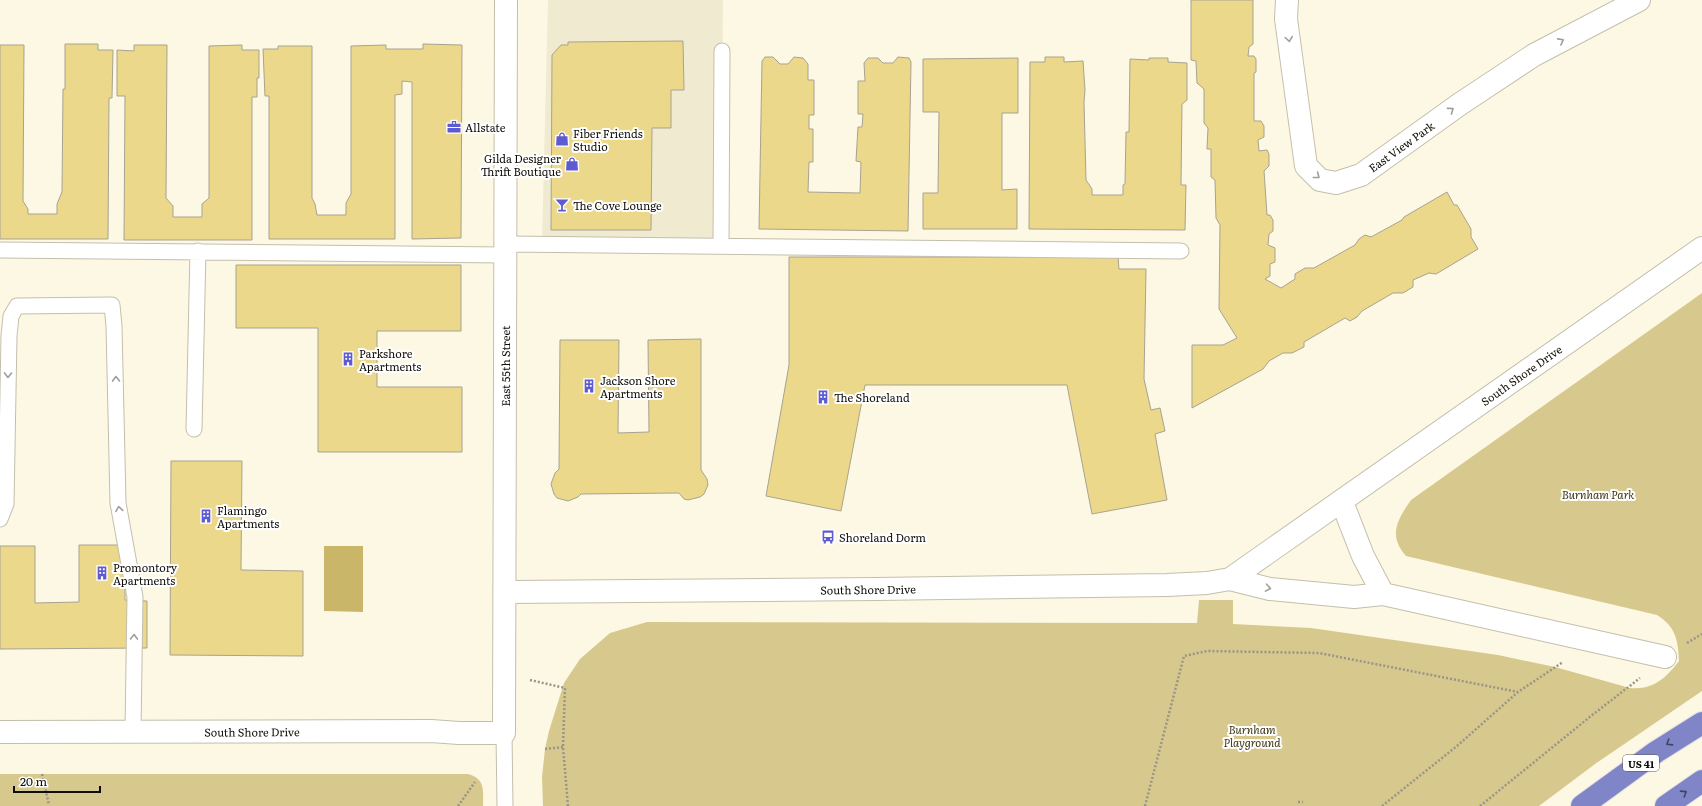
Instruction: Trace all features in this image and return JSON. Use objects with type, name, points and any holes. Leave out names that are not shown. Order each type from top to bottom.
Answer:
[{"type":"highway","name":"US 41","points":[[1582,806],[1656,752],[1702,722]]},
{"type":"highway","points":[[1666,806],[1702,781]]},
{"type":"street","name":"East 55th Street","points":[[504,733],[506,0]]},
{"type":"street","name":"East View Park","points":[[1287,0],[1286,19],[1306,166],[1320,180],[1336,183],[1361,175],[1460,104],[1534,55],[1639,0]]},
{"type":"street","name":"South Shore Drive","points":[[1230,580],[1702,248]]},
{"type":"street","points":[[1342,502],[1363,556],[1383,594]]},
{"type":"street","name":"South Shore Drive","points":[[505,592],[1167,585],[1230,580],[1270,589],[1354,597],[1383,594],[1665,657]]},
{"type":"street","name":"South Shore Drive","points":[[0,732],[431,731],[459,733],[504,733]]},
{"type":"lane","points":[[721,246],[722,51]]},
{"type":"lane","points":[[0,250],[198,251],[721,246],[1181,251]]},
{"type":"lane","points":[[194,429],[198,251]]},
{"type":"lane","points":[[0,519],[6,504],[9,336],[11,316],[17,306],[112,305],[114,326],[118,503],[135,597],[133,731]]},
{"type":"lane","points":[[504,733],[505,806]]},
{"type":"path","points":[[1480,806],[1591,716],[1630,688],[1665,657],[1702,634]]},
{"type":"path","points":[[1382,806],[1457,746],[1518,692],[1592,641]]},
{"type":"path","points":[[1145,806],[1184,656],[1207,651],[1319,653],[1518,692]]},
{"type":"path","points":[[504,674],[565,688],[563,747],[568,806]]},
{"type":"path","points":[[545,749],[563,747]]},
{"type":"path","points":[[42,774],[49,805]]},
{"type":"path","points":[[458,806],[475,782]]},
{"type":"path","points":[[1298,802],[1303,802]]},
{"type":"shaded area","points":[[548,0],[723,0],[721,245],[542,243]]},
{"type":"shaded area","points":[[324,546],[363,546],[363,612],[324,611]]},
{"type":"green space","name":"Burnham Park","points":[[1702,293],[1702,691],[1595,764],[1539,806],[543,806],[542,777],[545,749],[564,683],[580,659],[610,633],[647,622],[1197,623],[1199,600],[1233,600],[1233,624],[1311,628],[1498,655],[1555,667],[1630,688],[1652,685],[1669,673],[1679,661],[1677,640],[1675,635],[1668,624],[1657,615],[1406,556],[1400,549],[1397,542],[1396,528],[1402,514],[1411,500]]},
{"type":"green space","points":[[0,774],[468,774],[474,776],[481,782],[483,791],[483,806],[0,806]]},
{"type":"building","points":[[1191,0],[1253,0],[1253,44],[1249,47],[1248,56],[1254,56],[1256,59],[1256,72],[1254,73],[1254,121],[1261,121],[1264,126],[1264,137],[1258,140],[1259,151],[1267,150],[1269,154],[1269,166],[1264,171],[1267,215],[1270,215],[1273,220],[1273,231],[1269,234],[1268,245],[1275,248],[1275,262],[1270,264],[1270,276],[1265,279],[1281,288],[1295,279],[1295,274],[1305,268],[1314,268],[1355,245],[1359,239],[1365,235],[1371,237],[1447,192],[1454,205],[1457,205],[1471,229],[1471,237],[1478,249],[1436,274],[1429,273],[1413,280],[1413,287],[1403,293],[1393,293],[1362,311],[1357,317],[1350,321],[1345,318],[1304,342],[1304,347],[1292,353],[1283,353],[1269,361],[1263,369],[1192,408],[1192,345],[1223,345],[1237,338],[1219,309],[1220,225],[1216,218],[1215,180],[1211,177],[1211,149],[1207,149],[1208,128],[1204,123],[1204,89],[1197,83],[1196,61],[1191,60]]},
{"type":"building","points":[[683,41],[684,90],[671,90],[671,128],[652,128],[651,230],[551,230],[552,55],[561,45],[568,45],[568,42]]},
{"type":"building","points":[[65,44],[98,44],[98,50],[113,50],[112,98],[109,98],[108,239],[0,239],[0,45],[24,45],[23,201],[28,209],[28,214],[57,214],[57,204],[62,192]]},
{"type":"building","points":[[423,44],[462,45],[461,238],[412,239],[412,82],[402,81],[402,94],[395,95],[395,239],[269,239],[269,96],[265,96],[263,49],[278,49],[278,46],[312,46],[312,198],[317,215],[346,215],[346,203],[351,194],[351,46],[386,45],[386,49],[423,49]]},
{"type":"building","points":[[134,45],[167,45],[166,198],[173,206],[173,217],[202,217],[202,204],[209,198],[209,46],[242,45],[242,50],[259,50],[257,97],[252,97],[252,240],[124,240],[125,96],[117,96],[117,50],[134,51]]},
{"type":"building","points":[[765,57],[773,57],[780,64],[788,64],[794,57],[803,58],[808,64],[808,80],[814,80],[814,115],[809,115],[809,129],[813,129],[813,162],[809,162],[808,192],[860,193],[861,162],[856,161],[858,127],[862,127],[863,114],[858,114],[858,81],[865,81],[864,63],[868,58],[878,58],[883,63],[893,63],[898,57],[909,58],[911,62],[908,231],[759,229],[762,61]]},
{"type":"building","points":[[1045,57],[1064,57],[1064,62],[1083,61],[1085,90],[1086,180],[1092,189],[1092,195],[1123,195],[1123,185],[1125,184],[1126,132],[1129,132],[1130,59],[1149,60],[1149,58],[1168,58],[1168,62],[1187,63],[1187,100],[1182,104],[1181,185],[1186,185],[1185,230],[1029,229],[1030,62],[1045,62]]},
{"type":"building","points":[[1018,58],[1018,113],[1002,113],[1002,190],[1017,189],[1017,229],[923,229],[923,193],[938,193],[939,112],[923,112],[923,59]]},
{"type":"building","name":"The Shoreland","points":[[789,257],[1118,257],[1119,269],[1146,269],[1144,379],[1151,410],[1160,408],[1165,431],[1155,434],[1167,500],[1092,514],[1067,385],[865,385],[841,511],[766,496],[789,365]]},
{"type":"building","name":"Parkshore Apartments","points":[[236,265],[461,265],[461,331],[377,331],[377,387],[462,387],[462,452],[318,452],[318,328],[236,328]]},
{"type":"building","name":"Jackson Shore Apartments","points":[[701,339],[701,470],[707,479],[708,485],[704,494],[700,497],[688,500],[684,499],[679,493],[581,494],[578,497],[568,501],[557,498],[551,484],[555,473],[559,469],[560,340],[619,340],[618,433],[649,432],[648,340]]},
{"type":"building","name":"Flamingo Apartments","points":[[171,461],[242,461],[241,570],[303,571],[303,656],[170,655]]},
{"type":"building","name":"Promontory Apartments","points":[[79,545],[125,545],[125,600],[147,601],[147,648],[0,649],[0,546],[35,546],[35,603],[79,602]]},
{"type":"place","name":"Allstate","points":[[454,127]]},
{"type":"place","name":"Fiber Friends Studio","points":[[562,139]]},
{"type":"place","name":"Gilda Designer Thrift Boutique","points":[[572,164]]},
{"type":"place","name":"The Cove Lounge","points":[[562,205]]},
{"type":"place","name":"Parkshore Apartments","points":[[348,359]]},
{"type":"place","name":"Jackson Shore Apartments","points":[[589,386]]},
{"type":"place","name":"The Shoreland","points":[[823,397]]},
{"type":"place","name":"Flamingo Apartments","points":[[206,516]]},
{"type":"place","name":"Shoreland Dorm","points":[[828,537]]},
{"type":"place","name":"Promontory Apartments","points":[[102,573]]},
{"type":"park label","name":"Burnham Playground","points":[[1252,735]]}]
